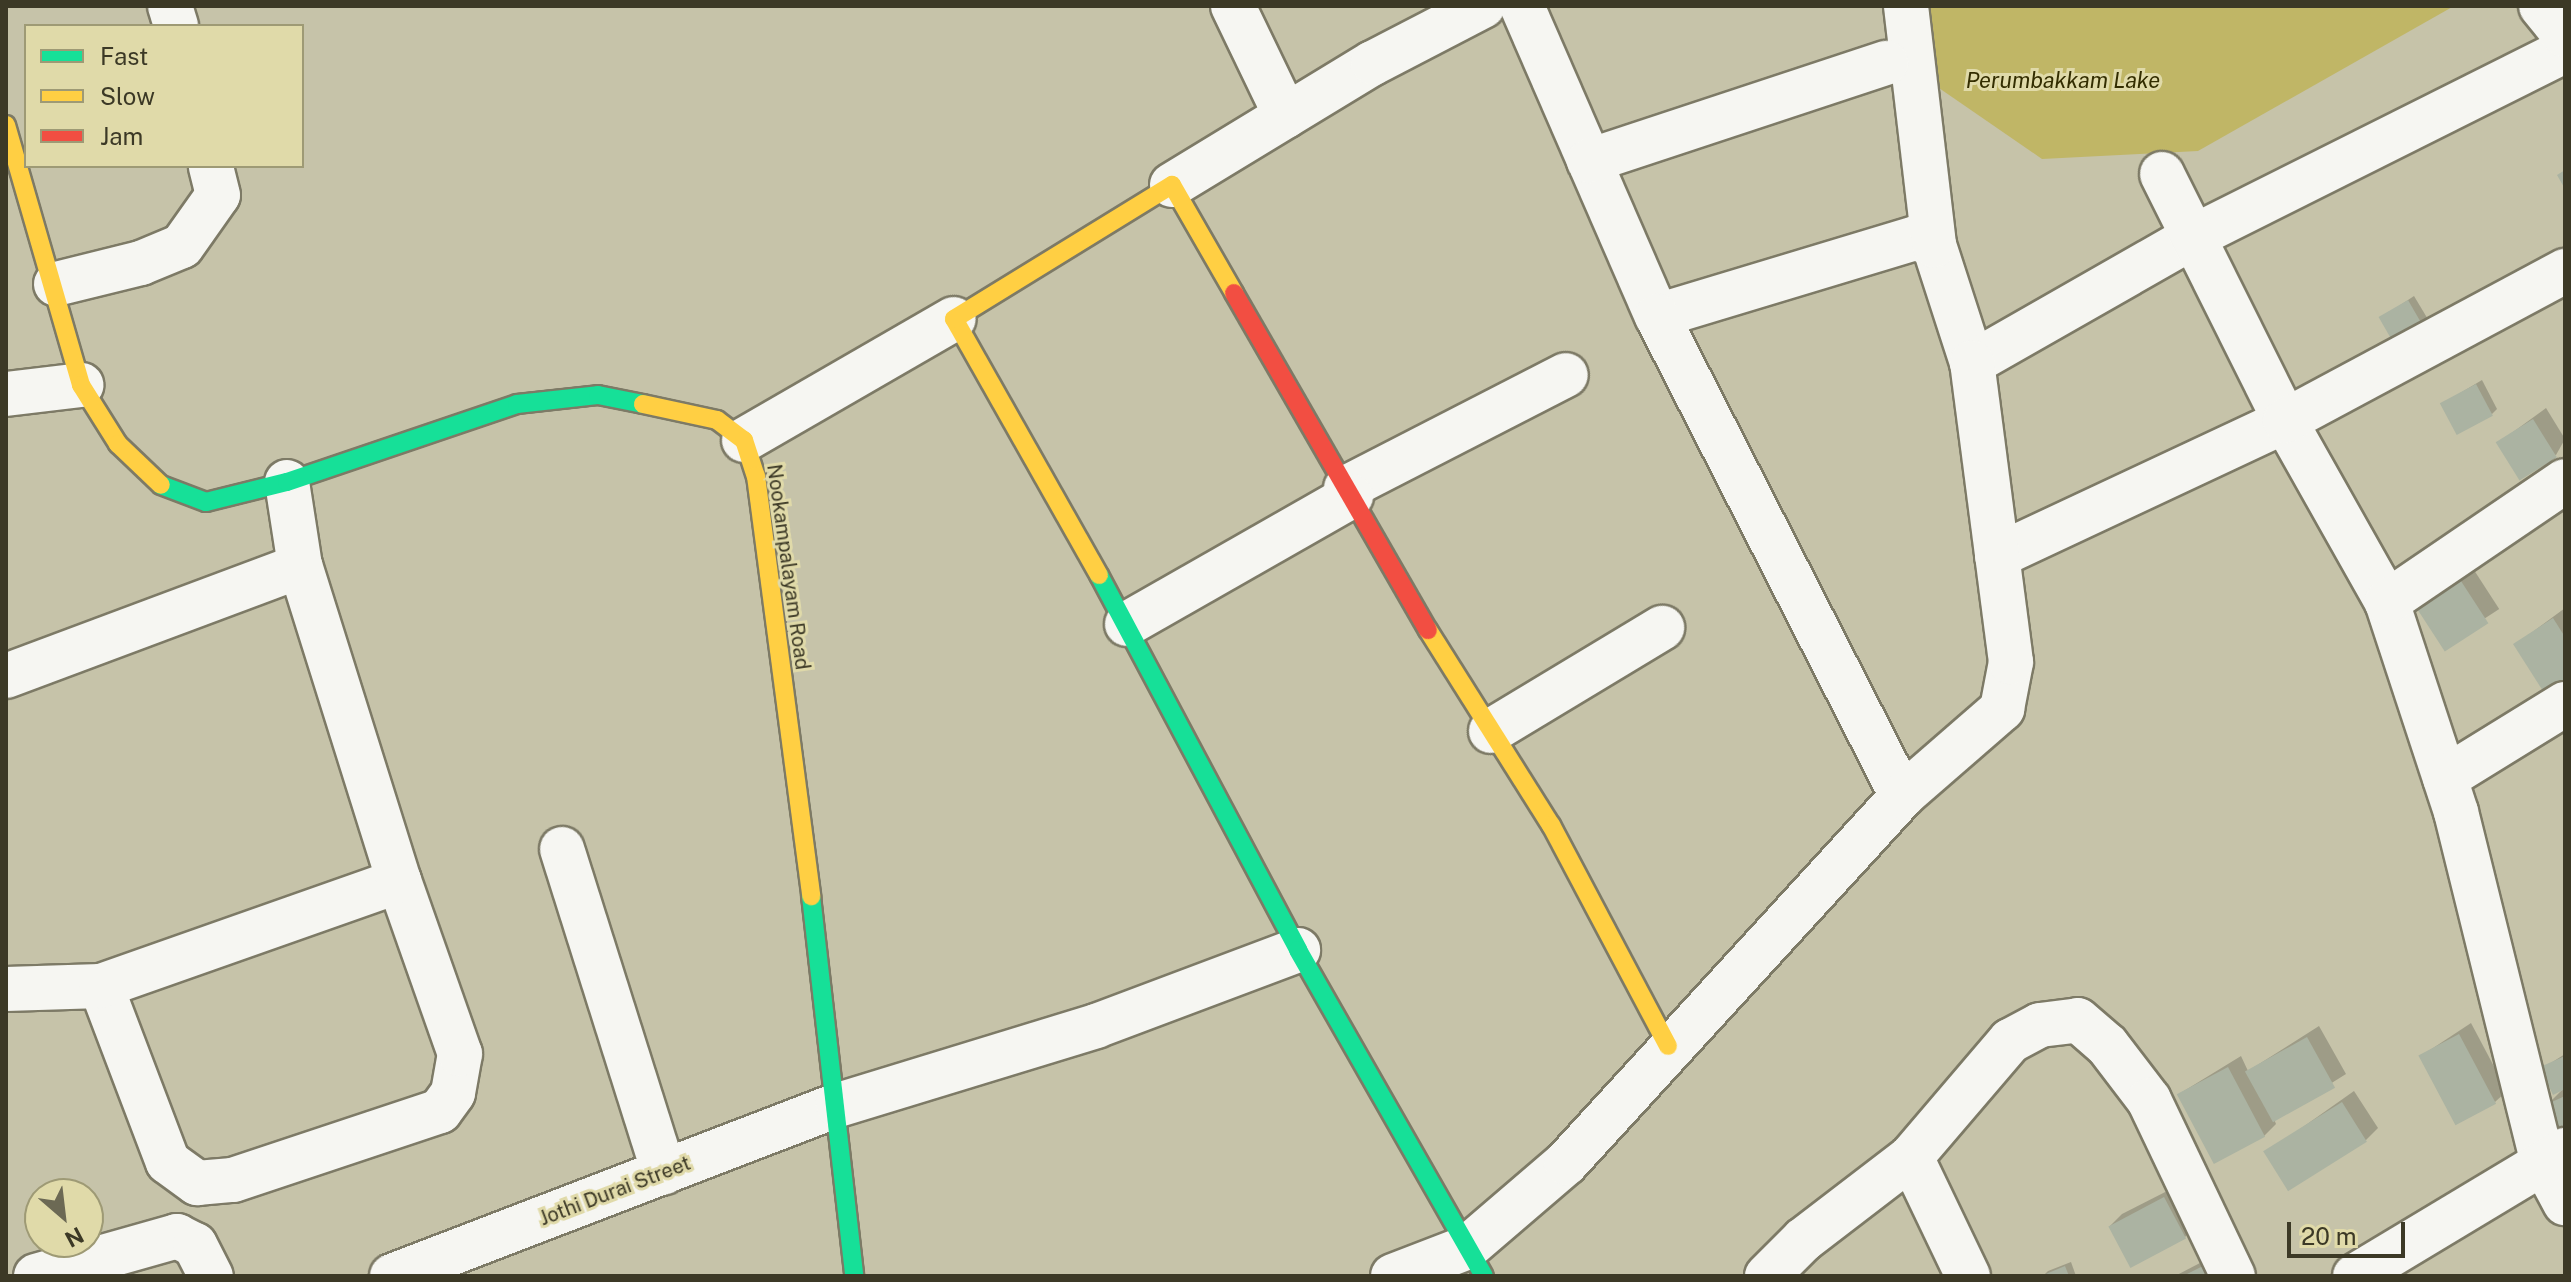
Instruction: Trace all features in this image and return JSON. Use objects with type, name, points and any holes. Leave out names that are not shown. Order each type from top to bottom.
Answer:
[{"type":"street","points":[[1233,6],[1286,116]]},
{"type":"street","points":[[6,125],[56,284],[81,385],[118,444],[165,489],[206,502],[287,482],[517,404],[559,397],[598,395],[717,420],[744,440],[954,319],[1286,116],[1483,6]]},
{"type":"street","points":[[1522,6],[1657,316],[1902,796]]},
{"type":"street","points":[[1393,1276],[1476,1262],[1668,1046],[1902,796],[2002,709],[2011,662],[1972,363],[1934,245],[1906,6]]},
{"type":"street","points":[[2541,6],[2565,36]]},
{"type":"street","points":[[1972,363],[2193,237],[2565,51]]},
{"type":"street","points":[[1589,161],[1886,63]]},
{"type":"street","points":[[56,284],[141,263],[182,246],[218,195],[211,168]]},
{"type":"street","points":[[2162,174],[2285,421],[2387,602],[2445,778],[2554,1155],[2565,1203]]},
{"type":"street","points":[[1172,185],[1348,492],[1551,825],[1668,1046]]},
{"type":"street","points":[[1657,316],[1892,241],[1916,238],[1934,245]]},
{"type":"street","points":[[1997,556],[2285,421],[2565,271]]},
{"type":"street","points":[[954,319],[1127,624],[1298,950],[1476,1262]]},
{"type":"street","points":[[1127,624],[1348,492],[1566,375]]},
{"type":"street","points":[[6,394],[81,385]]},
{"type":"street","name":"Nookampalayam Road","points":[[744,440],[756,476],[838,1105],[854,1276]]},
{"type":"street","points":[[2387,602],[2565,481]]},
{"type":"street","points":[[101,986],[168,1162],[197,1183],[233,1180],[440,1111],[453,1093],[460,1054],[399,881],[300,566],[287,482]]},
{"type":"street","points":[[6,676],[300,566]]},
{"type":"street","points":[[1491,731],[1662,628]]},
{"type":"street","points":[[2445,778],[2565,704]]},
{"type":"street","points":[[562,849],[664,1172]]},
{"type":"street","points":[[6,989],[101,986],[399,881]]},
{"type":"street","name":"Jothi Durai Street","points":[[392,1276],[838,1105],[1096,1026],[1298,950]]},
{"type":"street","points":[[1767,1276],[1803,1240],[1911,1157],[2010,1041],[2040,1025],[2078,1020],[2107,1045],[2149,1100],[2233,1276]]},
{"type":"street","points":[[2355,1276],[2554,1155]]},
{"type":"street","points":[[1911,1157],[1968,1276]]},
{"type":"street","points":[[36,1276],[177,1236],[195,1245],[211,1276]]},
{"type":"water","name":"Perumbakkam Lake","points":[[1893,6],[2454,6],[2198,151],[2042,159],[1923,77]]},
{"type":"building","points":[[2565,170],[2565,189],[2557,175]]},
{"type":"building","points":[[2408,300],[2424,328],[2395,345],[2379,317]]},
{"type":"building","points":[[2476,384],[2493,416],[2457,435],[2440,403]]},
{"type":"building","points":[[2533,419],[2557,457],[2520,480],[2496,442]]},
{"type":"building","points":[[2459,578],[2488,623],[2445,652],[2415,606]]},
{"type":"building","points":[[2553,618],[2565,637],[2565,692],[2550,702],[2513,644]]},
{"type":"building","points":[[2459,1034],[2496,1104],[2455,1125],[2418,1056]]},
{"type":"building","points":[[2307,1037],[2335,1088],[2273,1122],[2245,1071]]},
{"type":"building","points":[[2565,1056],[2565,1089],[2553,1095],[2540,1067]]},
{"type":"building","points":[[2228,1067],[2265,1137],[2214,1164],[2177,1094]]},
{"type":"building","points":[[2565,1096],[2565,1139],[2561,1141],[2545,1105]]},
{"type":"building","points":[[2342,1102],[2367,1142],[2288,1191],[2263,1151]]},
{"type":"building","points":[[2164,1197],[2186,1238],[2130,1268],[2108,1227]]},
{"type":"building","points":[[2211,1262],[2218,1276],[2183,1276]]},
{"type":"building","points":[[2065,1266],[2069,1276],[2041,1276]]},
{"type":"traffic: fast","points":[[161,485],[206,502],[287,482],[517,404],[598,395],[643,404]]},
{"type":"traffic: fast","points":[[1099,575],[1298,950],[1484,1276]]},
{"type":"traffic: fast","points":[[811,896],[854,1276]]},
{"type":"traffic: slow","points":[[6,125],[81,385],[118,444],[161,485]]},
{"type":"traffic: slow","points":[[1099,575],[954,319],[1172,185],[1234,293]]},
{"type":"traffic: slow","points":[[643,404],[717,420],[744,440],[756,476],[811,896]]},
{"type":"traffic: slow","points":[[1428,630],[1551,825],[1668,1046]]},
{"type":"traffic: jam","points":[[1234,293],[1428,630]]}]
